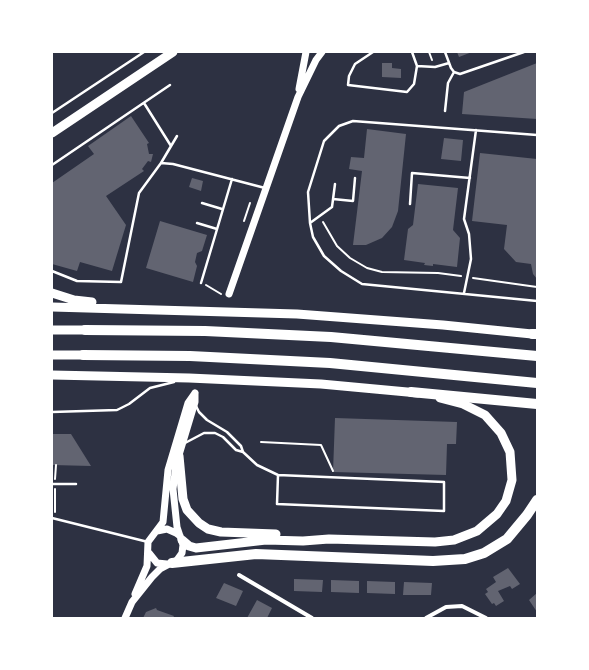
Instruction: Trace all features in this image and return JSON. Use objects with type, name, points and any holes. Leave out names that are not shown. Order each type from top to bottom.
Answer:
[{"type":"highway","points":[[52,133],[173,52]]},
{"type":"highway","points":[[52,293],[74,300],[137,308]]},
{"type":"highway","points":[[52,307],[236,311],[343,317],[535,334]]},
{"type":"highway","points":[[52,330],[228,332],[339,338],[537,356]]},
{"type":"highway","points":[[52,355],[190,356],[346,365],[537,383]]},
{"type":"highway","points":[[52,375],[189,378],[321,384],[537,404]]},
{"type":"highway","points":[[181,538],[189,546],[196,548],[266,540],[303,541],[329,539],[423,542],[454,540],[471,534],[484,526],[497,514],[506,501],[511,487],[512,466],[508,444],[497,427],[485,415],[470,407],[411,392]]},
{"type":"highway","points":[[179,456],[183,499],[190,515],[203,526],[221,532],[304,535],[329,539]]},
{"type":"highway","points":[[170,564],[256,554],[433,561],[465,559],[484,553],[507,540],[528,515],[537,500]]},
{"type":"street","points":[[298,97],[306,52]]},
{"type":"street","points":[[230,294],[298,97],[314,64],[322,52]]},
{"type":"street","points":[[124,618],[147,566],[148,542],[163,522],[165,490],[171,460],[188,403],[195,393],[195,402],[175,472],[173,494],[177,527],[181,538],[182,553],[152,577],[131,604]]},
{"type":"street","points":[[156,531],[167,529],[176,532],[181,538]]},
{"type":"street","points":[[148,551],[150,556],[158,563],[170,564]]},
{"type":"street","points":[[239,575],[312,618]]},
{"type":"street","points":[[426,618],[446,606],[462,606],[486,618]]},
{"type":"lane","points":[[52,113],[144,52]]},
{"type":"lane","points":[[373,52],[355,64],[349,76],[348,85],[408,92],[414,84],[417,66],[412,52]]},
{"type":"lane","points":[[445,52],[449,63],[454,72],[457,74],[464,74],[524,52]]},
{"type":"lane","points":[[417,66],[435,67],[449,63]]},
{"type":"lane","points":[[445,111],[448,83],[454,72]]},
{"type":"lane","points":[[52,165],[170,85]]},
{"type":"lane","points":[[144,103],[171,146]]},
{"type":"lane","points":[[537,135],[352,121],[339,126],[324,141],[308,192],[310,224],[313,237],[324,256],[341,271],[362,284],[537,301]]},
{"type":"lane","points":[[464,293],[471,259],[469,234],[464,219],[476,130]]},
{"type":"lane","points":[[52,271],[77,281],[120,282],[139,193],[161,163],[177,136]]},
{"type":"lane","points":[[161,163],[173,164],[266,188]]},
{"type":"lane","points":[[410,204],[412,173],[470,178]]},
{"type":"lane","points":[[333,198],[353,201],[355,178]]},
{"type":"lane","points":[[202,283],[222,209],[232,179]]},
{"type":"lane","points":[[310,224],[332,206],[335,184]]},
{"type":"lane","points":[[202,203],[222,209]]},
{"type":"lane","points":[[197,223],[217,229]]},
{"type":"lane","points":[[52,412],[117,410],[129,404],[150,388],[189,378]]},
{"type":"lane","points":[[195,402],[199,412],[227,432],[241,446],[243,452]]},
{"type":"lane","points":[[182,444],[198,435],[211,433],[219,435],[236,450],[243,452],[257,465],[278,475],[444,482],[444,511],[277,504],[278,475]]},
{"type":"lane","points":[[52,484],[76,484]]},
{"type":"lane","points":[[52,518],[148,542]]},
{"type":"path","points":[[320,217],[337,246],[350,258],[367,268],[382,272],[438,273],[537,286]]},
{"type":"path","points":[[212,289],[222,294]]},
{"type":"path","points":[[261,442],[321,445],[333,472]]},
{"type":"building","points":[[457,52],[472,52],[459,57]]},
{"type":"building","points":[[382,63],[392,63],[392,68],[401,69],[401,78],[382,77]]},
{"type":"building","points":[[537,63],[537,119],[462,114],[464,92]]},
{"type":"building","points":[[131,116],[149,143],[147,144],[149,154],[153,154],[151,162],[148,161],[142,169],[144,171],[106,196],[126,225],[112,271],[80,262],[77,271],[52,264],[52,183],[94,154],[88,146]]},
{"type":"building","points":[[367,129],[406,134],[398,211],[392,227],[382,238],[366,245],[353,245],[362,171],[349,169],[351,157],[364,158]]},
{"type":"building","points":[[444,138],[463,140],[461,161],[441,159]]},
{"type":"building","points":[[480,153],[537,159],[537,279],[533,274],[531,264],[516,262],[504,249],[507,225],[472,221]]},
{"type":"building","points":[[192,178],[203,181],[201,191],[189,187]]},
{"type":"building","points":[[418,184],[458,188],[453,230],[460,238],[457,267],[433,264],[433,266],[424,265],[425,263],[404,260],[408,229],[413,225]]},
{"type":"building","points":[[160,221],[207,235],[202,251],[197,253],[195,262],[197,266],[193,282],[146,268]]},
{"type":"building","points":[[335,418],[457,422],[456,444],[447,444],[446,475],[333,472]]},
{"type":"building","points":[[52,434],[71,434],[91,466],[52,465]]},
{"type":"building","points":[[508,568],[520,584],[512,589],[510,586],[498,591],[504,601],[496,606],[494,603],[492,604],[485,594],[488,592],[486,589],[496,582],[493,577]]},
{"type":"building","points":[[294,579],[323,580],[322,592],[294,591]]},
{"type":"building","points":[[331,580],[359,581],[359,593],[331,592]]},
{"type":"building","points":[[367,581],[395,582],[395,594],[367,593]]},
{"type":"building","points":[[404,582],[432,583],[431,595],[403,595]]},
{"type":"building","points":[[224,583],[243,591],[236,606],[216,598]]},
{"type":"building","points":[[537,593],[537,612],[529,600]]},
{"type":"building","points":[[257,600],[272,608],[267,618],[247,618]]},
{"type":"building","points":[[156,608],[157,610],[174,616],[173,618],[143,618],[146,612]]}]
